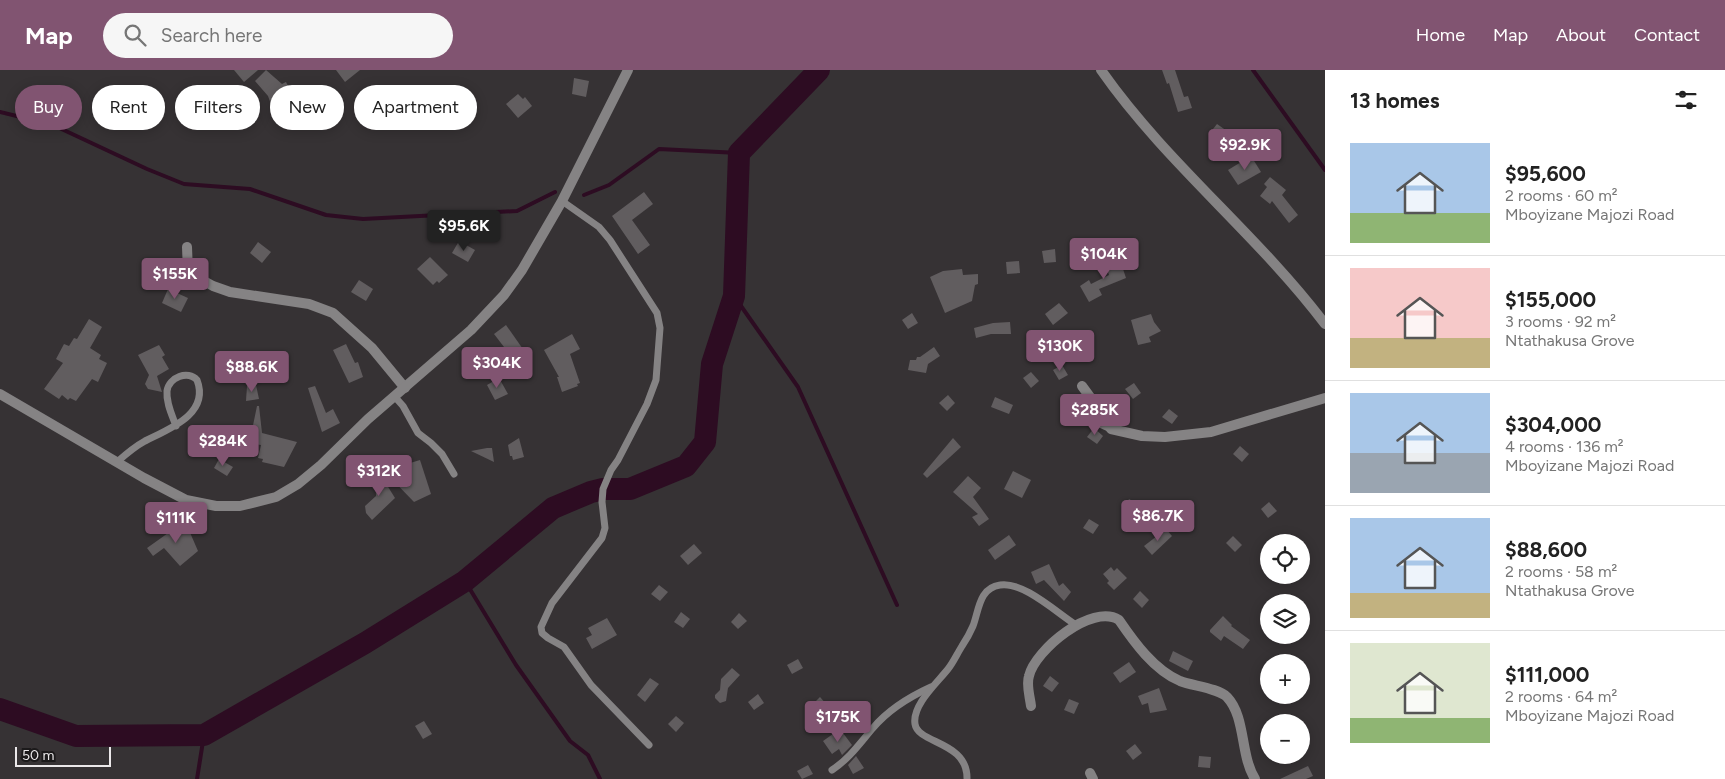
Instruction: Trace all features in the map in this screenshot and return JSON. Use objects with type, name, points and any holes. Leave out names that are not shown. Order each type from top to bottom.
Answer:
[{"type":"street","points":[[0,394],[144,478],[186,500],[216,506],[240,506],[276,497],[306,478],[471,330],[504,295],[522,270],[562,200],[628,70]]},
{"type":"street","points":[[1101,70],[1131,109],[1281,270],[1325,324]]},
{"type":"street","points":[[187,247],[188,272],[213,286],[249,297],[309,304],[333,313],[372,348],[405,388]]},
{"type":"street","points":[[1082,386],[1111,429],[1142,436],[1157,437],[1211,432],[1325,398]]},
{"type":"street","points":[[1031,706],[1029,676],[1034,664],[1055,641],[1076,625],[1096,616],[1106,615],[1118,620],[1150,659],[1170,676],[1182,682],[1225,695],[1241,725],[1247,764],[1255,779]]},
{"type":"lane","points":[[562,200],[599,227],[610,240],[657,313],[660,328],[656,380],[647,404],[611,470],[603,489],[602,502],[605,528],[602,538],[552,603],[541,627],[542,633],[564,647],[591,684],[649,745]]},
{"type":"lane","points":[[117,462],[130,450],[176,426],[191,414],[199,403],[200,386],[198,380],[190,375],[176,378],[170,383],[167,390],[168,402],[176,426]]},
{"type":"lane","points":[[395,397],[403,406],[418,433],[442,454],[454,474]]},
{"type":"lane","points":[[1075,408],[1091,420],[1111,429]]},
{"type":"lane","points":[[967,778],[967,769],[961,758],[945,745],[919,732],[915,723],[918,707],[932,687],[949,669],[973,626],[981,599],[986,591],[992,587],[1008,584],[1024,589],[1076,625]]},
{"type":"lane","points":[[832,770],[856,751],[874,727],[891,710],[910,697],[932,687]]},
{"type":"building","points":[[234,70],[258,70],[244,82]]},
{"type":"building","points":[[266,70],[282,84],[286,82],[288,85],[270,85],[270,102],[260,85],[255,81]]},
{"type":"building","points":[[336,70],[360,70],[345,82]]},
{"type":"building","points":[[1162,70],[1175,70],[1184,97],[1188,96],[1192,108],[1178,112],[1169,83],[1167,84]]},
{"type":"building","points":[[574,78],[589,81],[586,97],[572,94]]},
{"type":"building","points":[[518,94],[523,99],[525,97],[532,106],[518,118],[506,104]]},
{"type":"building","points":[[1217,124],[1227,131],[1219,141],[1209,134]]},
{"type":"building","points":[[1251,156],[1261,172],[1238,185],[1228,170]]},
{"type":"building","points":[[1270,177],[1286,190],[1282,195],[1298,215],[1289,223],[1272,201],[1270,204],[1260,196],[1267,187],[1264,184]]},
{"type":"building","points":[[644,192],[653,204],[632,220],[650,245],[638,254],[612,216]]},
{"type":"building","points":[[459,241],[475,250],[468,262],[452,253]]},
{"type":"building","points":[[258,242],[271,252],[262,263],[250,253]]},
{"type":"building","points":[[1055,249],[1056,262],[1044,263],[1042,251]]},
{"type":"building","points":[[430,257],[448,275],[439,283],[437,281],[433,285],[417,269]]},
{"type":"building","points":[[1119,257],[1126,278],[1099,289],[1102,295],[1089,302],[1080,286],[1089,280],[1091,284],[1109,275],[1105,263]]},
{"type":"building","points":[[1019,261],[1020,273],[1007,274],[1006,262]]},
{"type":"building","points":[[962,269],[963,275],[978,274],[978,284],[975,285],[972,301],[945,313],[930,277],[943,271]]},
{"type":"building","points":[[359,280],[373,289],[366,301],[351,292]]},
{"type":"building","points":[[168,289],[188,298],[181,312],[162,303]]},
{"type":"building","points":[[1059,303],[1068,313],[1053,325],[1045,314]]},
{"type":"building","points":[[912,313],[918,323],[908,329],[902,320]]},
{"type":"building","points":[[1151,314],[1161,331],[1149,337],[1151,342],[1138,345],[1131,320]]},
{"type":"building","points":[[89,319],[102,327],[90,348],[101,355],[99,359],[107,363],[98,382],[92,379],[76,401],[70,398],[68,400],[62,395],[59,399],[44,389],[63,363],[56,359],[64,344],[69,346],[74,338],[77,339]]},
{"type":"building","points":[[1010,322],[1011,334],[991,334],[976,338],[974,328],[993,323]]},
{"type":"building","points":[[506,325],[525,352],[514,360],[494,334]]},
{"type":"building","points":[[572,334],[580,349],[570,354],[580,383],[577,384],[578,386],[562,392],[557,377],[559,377],[544,350]]},
{"type":"building","points":[[346,344],[355,363],[358,362],[363,377],[349,383],[333,350]]},
{"type":"building","points":[[159,345],[165,355],[162,357],[169,369],[157,376],[162,392],[148,389],[145,384],[149,375],[138,355]]},
{"type":"building","points":[[934,347],[940,356],[928,364],[926,373],[908,370],[910,360],[916,360],[917,357],[920,357]]},
{"type":"building","points":[[1062,365],[1068,375],[1059,380],[1053,370]]},
{"type":"building","points":[[1031,372],[1039,381],[1031,388],[1023,378]]},
{"type":"building","points":[[499,378],[508,394],[495,400],[487,385]]},
{"type":"building","points":[[1134,383],[1141,393],[1133,399],[1125,389]]},
{"type":"building","points":[[256,385],[259,399],[246,401],[247,386]]},
{"type":"building","points":[[315,386],[326,413],[333,409],[340,423],[322,432],[308,388]]},
{"type":"building","points":[[948,395],[955,403],[947,411],[939,403]]},
{"type":"building","points":[[995,397],[1013,405],[1009,414],[991,407]]},
{"type":"building","points":[[257,406],[259,406],[262,433],[297,442],[284,467],[262,462],[263,459],[258,458],[261,445],[254,444],[255,441],[250,440]]},
{"type":"building","points":[[1169,409],[1178,416],[1172,424],[1162,417]]},
{"type":"building","points":[[1094,428],[1103,436],[1097,444],[1087,437]]},
{"type":"building","points":[[519,438],[524,457],[513,460],[512,456],[510,456],[508,445]]},
{"type":"building","points":[[953,438],[961,447],[927,478],[923,474]]},
{"type":"building","points":[[1240,446],[1249,454],[1242,462],[1233,454]]},
{"type":"building","points":[[492,448],[494,462],[471,451]]},
{"type":"building","points":[[219,459],[233,467],[227,476],[214,468]]},
{"type":"building","points":[[420,460],[431,494],[414,502],[384,471]]},
{"type":"building","points":[[375,466],[395,498],[372,520],[366,513],[365,506],[376,496]]},
{"type":"building","points":[[1013,471],[1031,480],[1022,498],[1004,489]]},
{"type":"building","points":[[968,476],[981,488],[973,497],[989,519],[979,526],[972,517],[978,514],[953,492]]},
{"type":"building","points":[[1129,499],[1140,505],[1134,514],[1124,508]]},
{"type":"building","points":[[1269,502],[1277,511],[1268,518],[1261,509]]},
{"type":"building","points":[[1089,519],[1099,525],[1093,534],[1083,528]]},
{"type":"building","points":[[185,521],[198,551],[180,566],[164,548],[153,556],[147,548]]},
{"type":"building","points":[[1166,529],[1172,536],[1152,555],[1144,546]]},
{"type":"building","points":[[1009,535],[1016,545],[995,560],[988,550]]},
{"type":"building","points":[[1233,536],[1242,545],[1235,552],[1226,543]]},
{"type":"building","points":[[694,544],[702,553],[688,565],[680,556]]},
{"type":"building","points":[[1049,564],[1059,586],[1063,583],[1071,592],[1064,601],[1044,580],[1036,584],[1031,572]]},
{"type":"building","points":[[1111,567],[1114,571],[1117,568],[1127,578],[1114,590],[1107,583],[1109,581],[1103,574]]},
{"type":"building","points":[[659,585],[668,592],[660,601],[651,594]]},
{"type":"building","points":[[1140,591],[1149,600],[1142,608],[1133,599]]},
{"type":"building","points":[[681,612],[690,619],[683,628],[674,622]]},
{"type":"building","points":[[739,613],[747,621],[738,629],[731,622]]},
{"type":"building","points":[[1223,616],[1231,626],[1250,640],[1243,649],[1224,636],[1221,641],[1210,632]]},
{"type":"building","points":[[607,618],[617,635],[592,649],[586,638],[592,635],[588,628]]},
{"type":"building","points":[[1173,651],[1193,661],[1188,671],[1169,661]]},
{"type":"building","points":[[798,659],[803,668],[792,674],[787,665]]},
{"type":"building","points":[[1129,662],[1136,672],[1120,683],[1113,673]]},
{"type":"building","points":[[732,668],[740,675],[728,688],[726,701],[720,703],[715,698],[715,695],[720,690],[721,679]]},
{"type":"building","points":[[1050,676],[1059,683],[1052,692],[1043,686]]},
{"type":"building","points":[[650,678],[659,684],[645,702],[637,695]]},
{"type":"building","points":[[1159,688],[1167,710],[1150,713],[1148,703],[1142,705],[1138,696]]},
{"type":"building","points":[[758,694],[764,703],[754,710],[748,702]]},
{"type":"building","points":[[820,697],[827,705],[818,713],[811,706]]},
{"type":"building","points":[[1069,699],[1079,703],[1074,714],[1064,710]]},
{"type":"building","points":[[676,716],[684,723],[676,732],[668,724]]},
{"type":"building","points":[[424,721],[432,734],[423,739],[415,726]]},
{"type":"building","points":[[840,729],[852,745],[842,755],[839,749],[832,754],[823,741]]},
{"type":"building","points":[[1135,744],[1142,753],[1133,760],[1126,751]]},
{"type":"building","points":[[856,756],[864,768],[853,774],[848,765]]},
{"type":"building","points":[[1199,756],[1211,757],[1210,768],[1198,767]]},
{"type":"building","points":[[808,765],[813,774],[802,779],[797,771]]},
{"type":"building","points":[[1308,766],[1313,776],[1306,779],[1280,779]]},
{"type":"waterway","points":[[0,709],[76,736],[204,735],[365,643],[465,581],[553,508],[603,489],[630,489],[686,466],[705,442],[712,364],[734,296],[739,153],[819,70]]},
{"type":"waterway","points":[[1253,70],[1325,170]]},
{"type":"waterway","points":[[0,112],[53,125],[147,169],[184,184],[250,189],[326,215],[363,219],[517,211],[555,192]]},
{"type":"waterway","points":[[584,195],[609,185],[659,149],[739,153]]},
{"type":"waterway","points":[[734,296],[798,387],[897,605]]},
{"type":"waterway","points":[[465,581],[516,665],[570,741],[588,755],[600,779]]},
{"type":"waterway","points":[[197,779],[204,735]]}]
